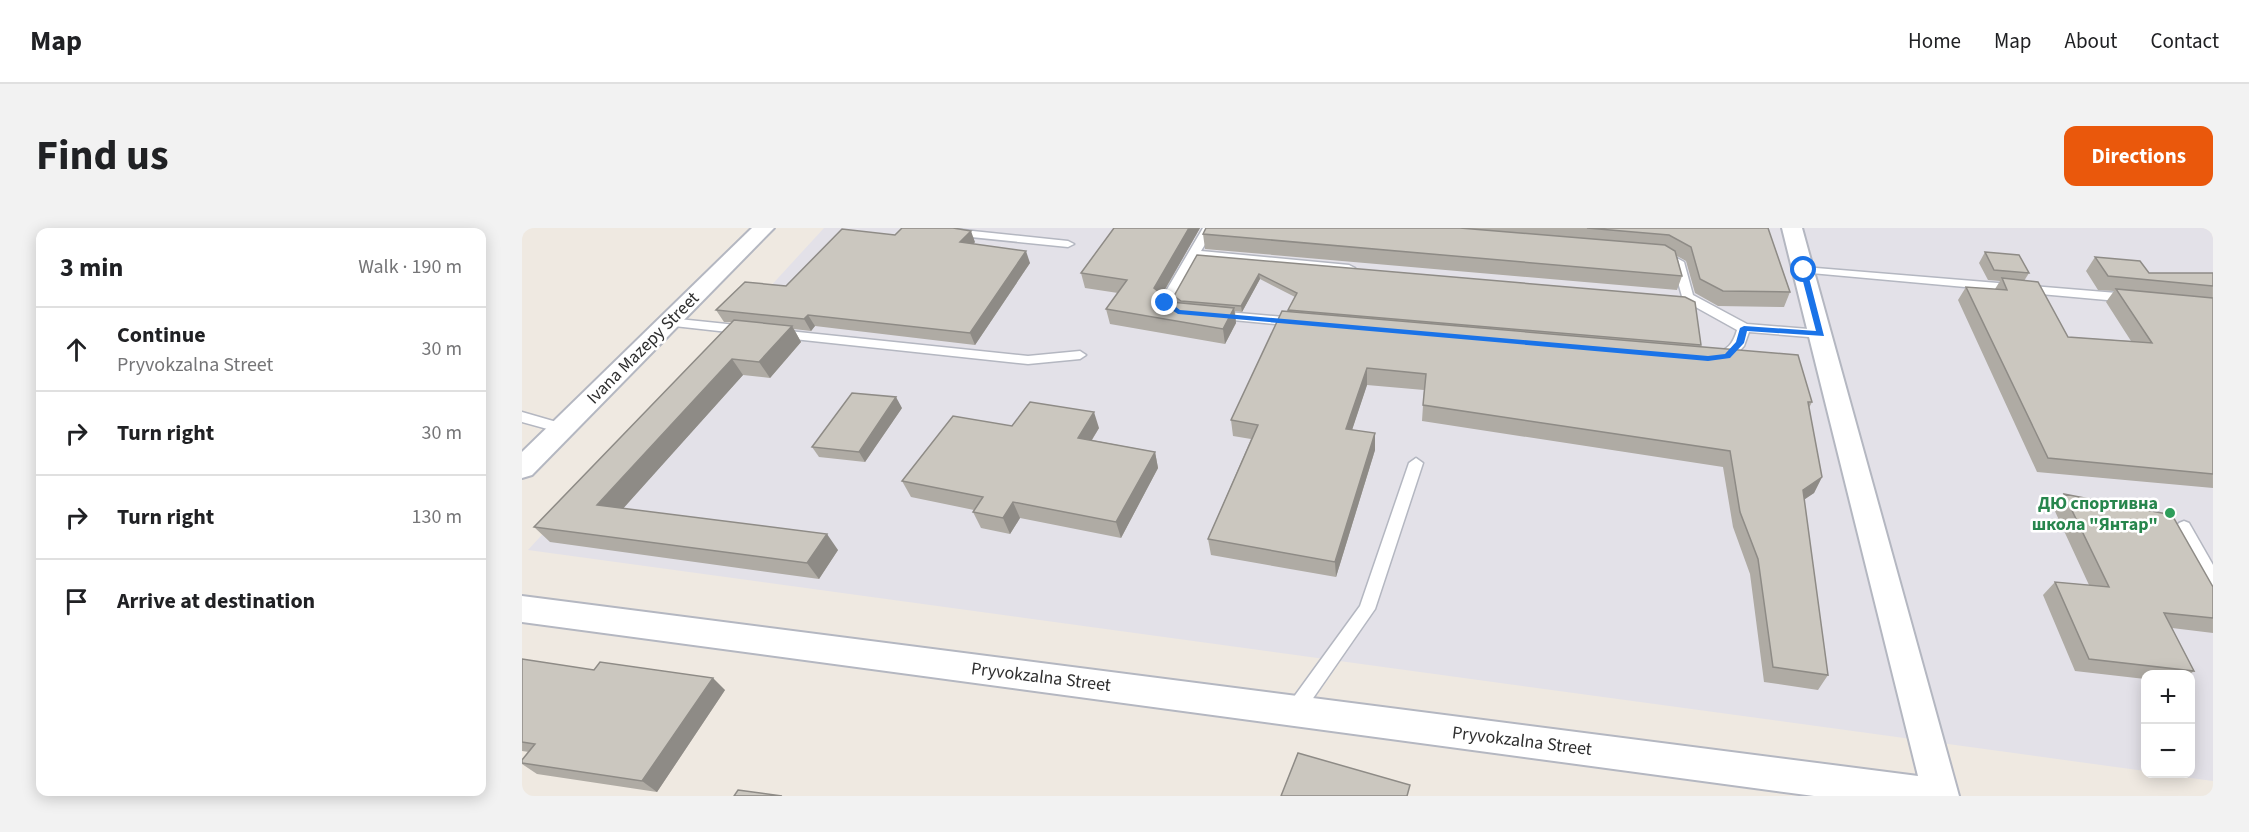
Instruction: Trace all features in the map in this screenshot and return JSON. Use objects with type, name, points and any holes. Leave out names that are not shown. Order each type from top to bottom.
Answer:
[{"type":"street","name":"Ivana Mazepy Street","points":[[522,468],[764,228]]},
{"type":"street","name":"Pryvokzalna Street","points":[[522,609],[1942,796],[1792,228]]},
{"type":"lane","points":[[912,228],[1068,244]]},
{"type":"lane","points":[[1209,228],[1165,303],[1178,312],[1307,323]]},
{"type":"lane","points":[[1193,254],[1358,269]]},
{"type":"lane","points":[[1665,255],[1678,262],[1681,297],[1744,328],[1821,334]]},
{"type":"lane","points":[[1804,270],[2143,300]]},
{"type":"lane","points":[[669,322],[1028,360],[1080,355]]},
{"type":"lane","points":[[1708,358],[1727,356],[1740,343],[1744,328]]},
{"type":"lane","points":[[522,417],[562,428]]},
{"type":"lane","points":[[1294,711],[1367,609],[1416,463]]},
{"type":"lane","points":[[2184,527],[2213,579]]},
{"type":"shaded area","points":[[824,228],[2213,228],[2213,781],[2191,778],[2195,778],[2195,670],[2141,670],[2141,770],[528,550]]},
{"type":"building","points":[[902,228],[953,228],[971,231],[960,242],[1026,251],[970,333],[808,315],[804,319],[716,310],[745,282],[786,286],[842,229],[895,235]]},
{"type":"building","points":[[1114,228],[1189,228],[1154,288],[1171,302],[1234,308],[1223,329],[1106,309],[1127,280],[1081,273]]},
{"type":"building","points":[[1206,228],[1460,228],[1665,245],[1675,251],[1682,276],[1203,234]]},
{"type":"building","points":[[1587,228],[1768,228],[1790,292],[1723,291],[1700,279],[1691,247],[1669,235]]},
{"type":"building","points":[[1985,252],[2019,255],[2029,273],[1994,270]]},
{"type":"building","points":[[1197,255],[1685,297],[1695,302],[1701,345],[1288,310],[1297,293],[1259,274],[1241,306],[1181,301],[1174,296]]},
{"type":"building","points":[[2095,257],[2140,261],[2149,273],[2213,273],[2213,286],[2108,276]]},
{"type":"building","points":[[2002,278],[2038,282],[2068,337],[2152,343],[2116,289],[2213,298],[2213,474],[2048,458],[1966,287],[2007,290]]},
{"type":"building","points":[[1282,311],[1798,355],[1812,402],[1808,402],[1822,477],[1803,490],[1828,675],[1773,667],[1758,559],[1740,512],[1730,451],[1423,405],[1426,374],[1367,368],[1346,429],[1375,433],[1335,562],[1208,539],[1258,425],[1231,420]]},
{"type":"building","points":[[734,320],[792,326],[759,362],[732,359],[597,505],[827,534],[807,563],[534,527]]},
{"type":"building","points":[[852,393],[896,397],[859,452],[812,447]]},
{"type":"building","points":[[1030,402],[1094,412],[1078,438],[1155,452],[1116,522],[1013,502],[1003,518],[973,512],[983,497],[902,481],[953,416],[1012,426]]},
{"type":"building","points":[[2064,494],[2172,515],[2213,587],[2213,618],[2164,613],[2193,670],[2089,659],[2055,582],[2109,587]]},
{"type":"building","points":[[522,659],[594,670],[600,662],[713,678],[642,781],[522,763],[535,744],[522,742]]},
{"type":"building","points":[[1298,753],[1410,785],[1407,796],[1281,796]]},
{"type":"building","points":[[738,790],[782,796],[734,796]]},
{"type":"place","name":"ДЮ спортивна школа \"Янтар\"","points":[[2170,513]]},
{"type":"route","points":[[1165,303],[1178,312],[1708,358],[1727,356],[1740,343],[1744,328],[1821,334],[1804,270]]}]
